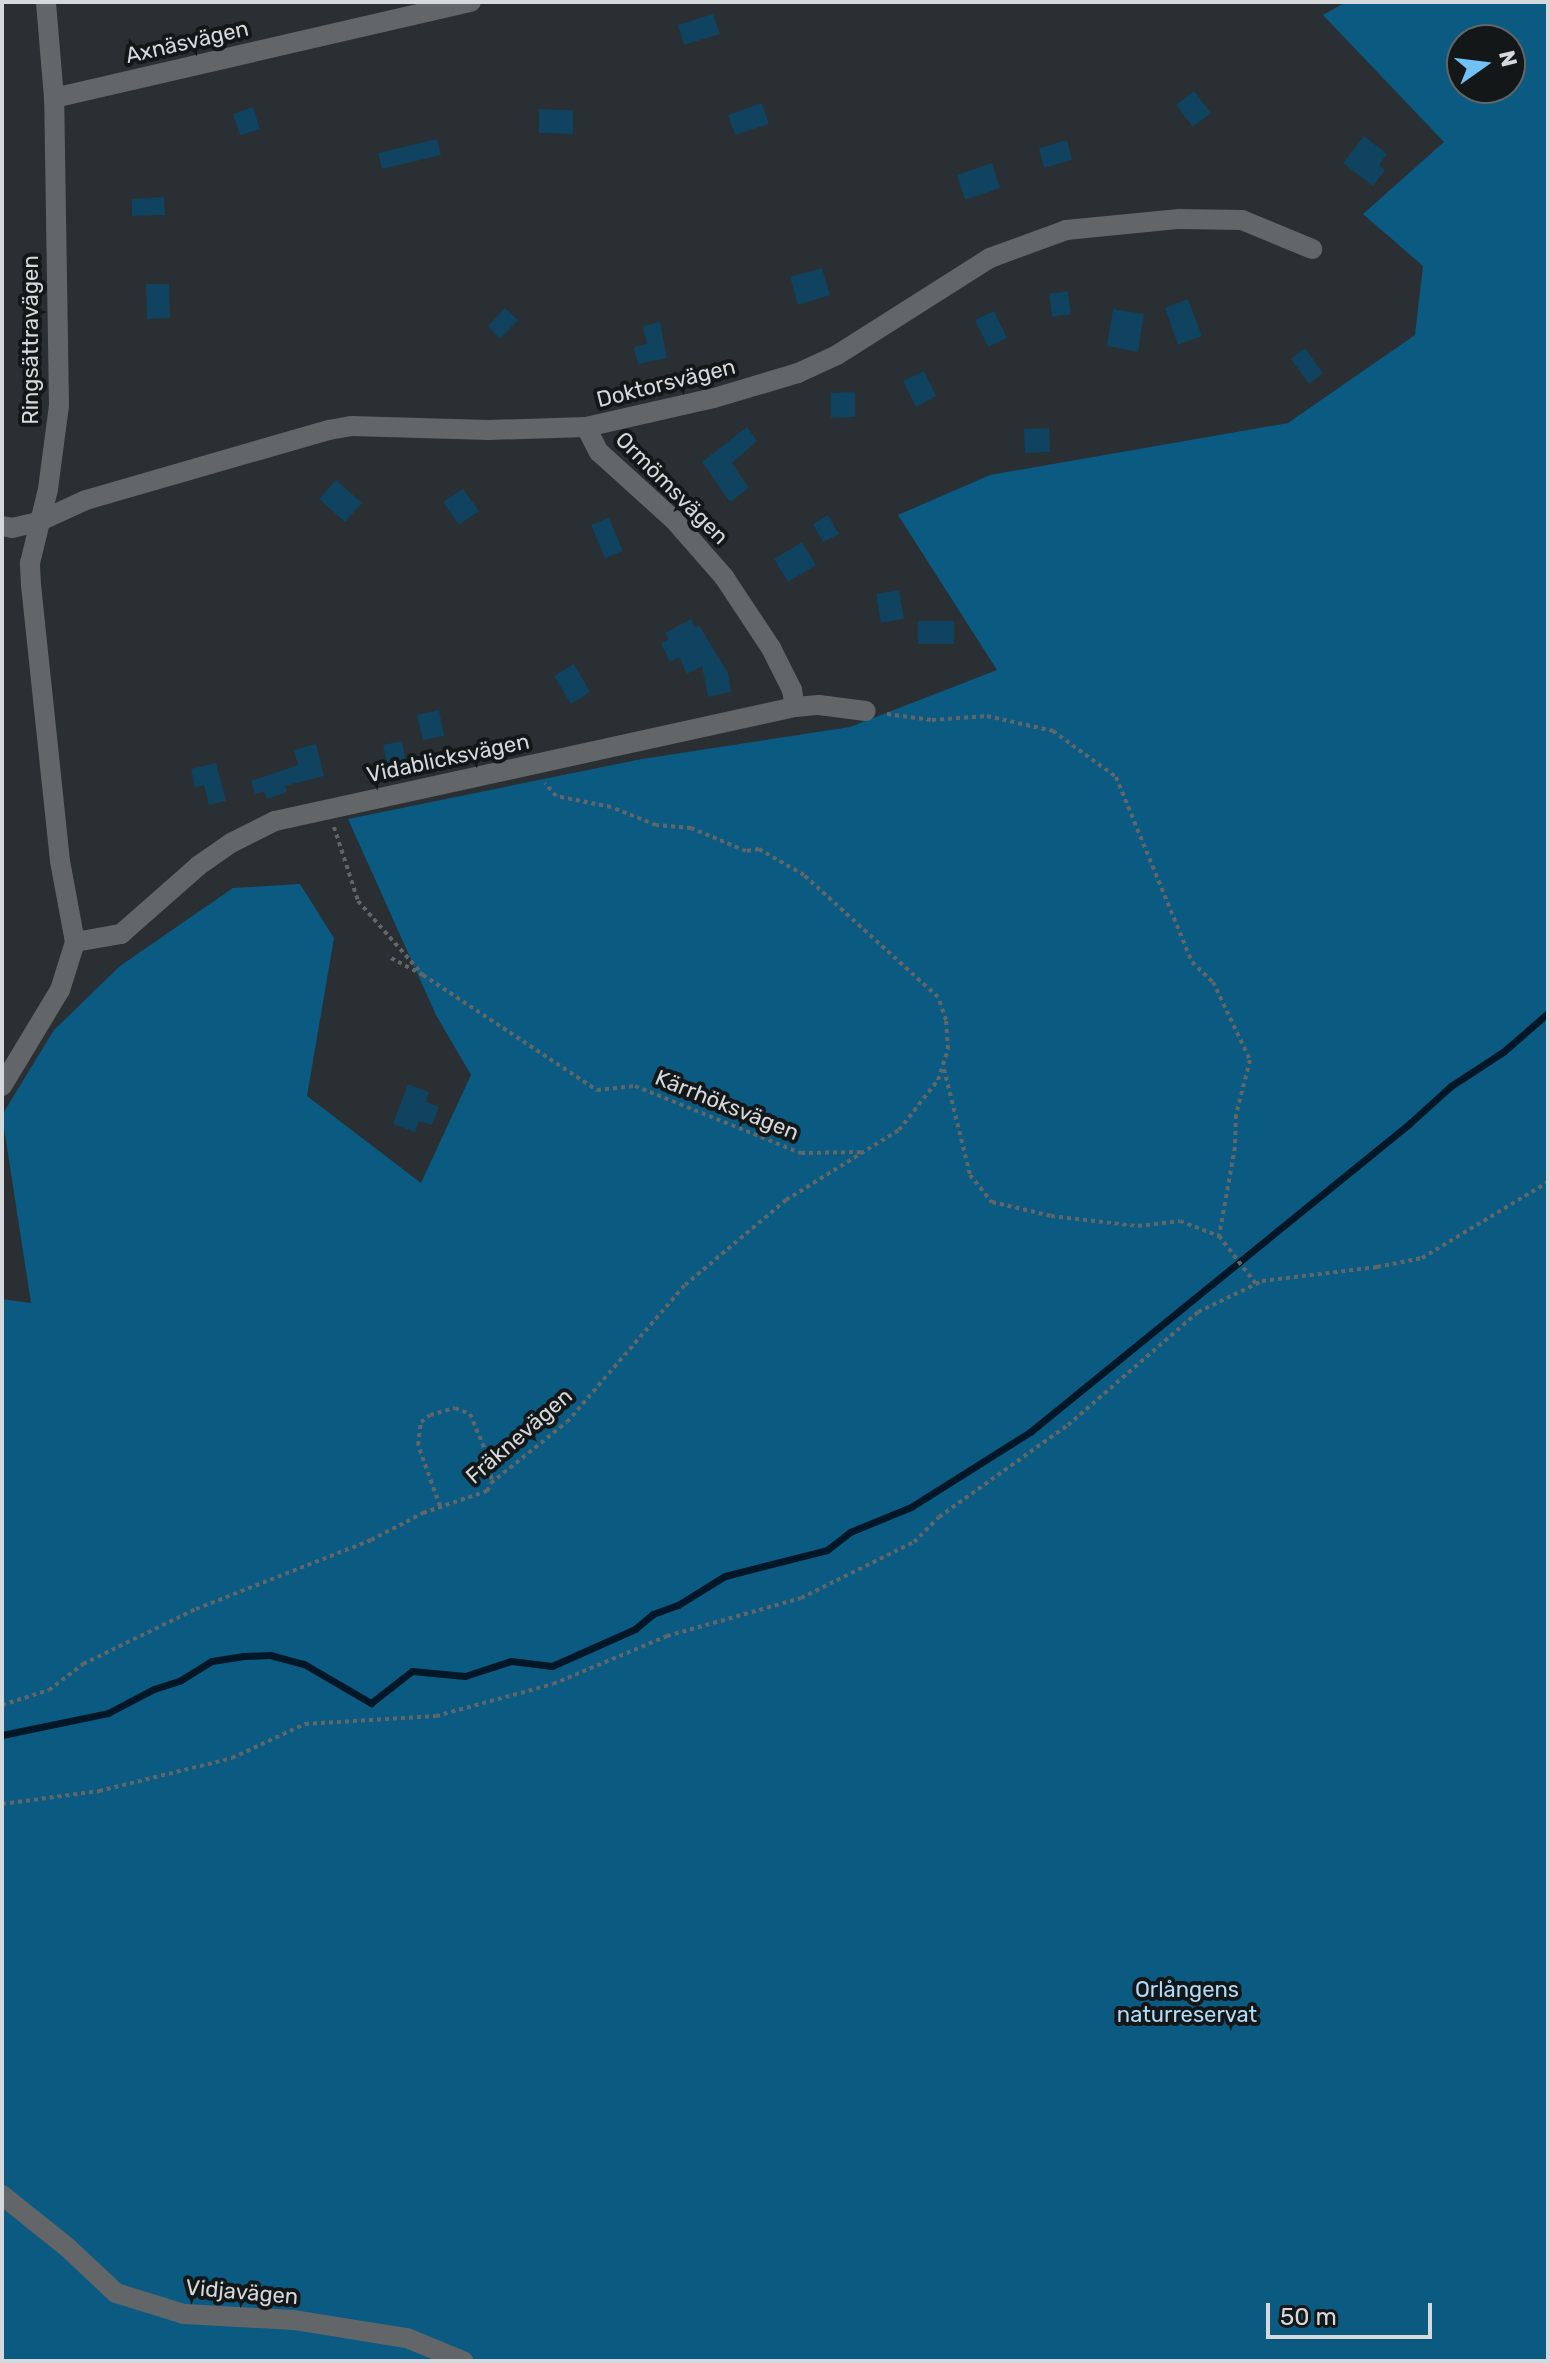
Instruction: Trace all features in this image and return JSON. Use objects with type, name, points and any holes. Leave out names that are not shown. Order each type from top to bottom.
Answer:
[{"type":"street","name":"Ringsättravägen","points":[[2,1086],[60,990],[75,942],[60,861],[30,563],[48,489],[59,406],[54,98],[46,2]]},
{"type":"street","name":"Axnäsvägen","points":[[54,98],[471,2]]},
{"type":"street","name":"Doktorsvägen","points":[[2,526],[12,528],[38,522],[86,500],[351,426],[489,430],[586,427],[714,398],[798,373],[883,329],[990,258],[1066,230],[1179,219],[1242,220],[1312,249]]},
{"type":"street","name":"Ormömsvägen","points":[[586,427],[599,452],[674,520],[724,577],[771,648],[792,690],[795,707]]},
{"type":"street","name":"Vidablicksvägen","points":[[75,942],[121,934],[198,866],[250,832],[275,821],[795,707],[819,705],[866,711]]},
{"type":"street","name":"Vidjavägen","points":[[2,2195],[67,2247],[116,2293],[184,2314],[294,2320],[407,2338],[463,2361]]},
{"type":"path","points":[[866,711],[932,720],[987,716],[1053,731],[1116,777],[1192,962],[1213,982],[1250,1060],[1236,1115],[1235,1147],[1219,1236]]},
{"type":"path","points":[[530,765],[556,796],[611,807],[656,825],[691,828],[746,851],[759,849],[804,875],[938,997],[946,1020],[948,1049],[943,1067],[970,1175],[992,1202],[1051,1216],[1138,1226],[1180,1221],[1219,1236],[1256,1284]]},
{"type":"path","name":"Kärrhöksvägen","points":[[328,809],[358,901],[423,975]]},
{"type":"path","name":"Kärrhöksvägen","points":[[388,956],[423,975],[597,1090],[635,1086],[801,1153],[863,1152]]},
{"type":"path","name":"Fräknevägen","points":[[2,1705],[49,1690],[83,1664],[196,1609],[371,1540],[440,1506],[487,1491],[491,1483],[567,1422],[685,1285],[786,1200],[899,1130],[928,1095],[943,1067]]},
{"type":"path","points":[[2,1804],[99,1791],[232,1758],[305,1724],[436,1716],[553,1684],[667,1636],[801,1598],[914,1542],[939,1517],[1068,1425],[1198,1312],[1256,1284],[1422,1258],[1548,1182]]},
{"type":"path","points":[[440,1506],[418,1445],[421,1422],[430,1415],[455,1408],[470,1414],[489,1463],[491,1483]]},
{"type":"green space","name":"Orlångens naturreservat","points":[[1346,2],[1548,2],[1548,2361],[2,2361],[2,1299],[31,1303],[2,1115],[54,1030],[120,966],[233,888],[300,884],[334,938],[307,1096],[421,1183],[471,1075],[436,1015],[348,819],[642,759],[850,727],[997,670],[898,515],[990,475],[1288,423],[1415,335],[1423,266],[1363,214],[1444,142],[1323,15]]},
{"type":"building","points":[[713,14],[720,34],[684,45],[678,25]]},
{"type":"building","points":[[1194,91],[1211,113],[1193,127],[1176,105]]},
{"type":"building","points":[[762,103],[769,124],[735,135],[728,115]]},
{"type":"building","points":[[253,107],[260,129],[240,135],[233,114]]},
{"type":"building","points":[[539,109],[573,110],[573,134],[539,133]]},
{"type":"building","points":[[1364,136],[1387,154],[1379,165],[1385,170],[1373,186],[1343,163]]},
{"type":"building","points":[[437,139],[441,155],[382,169],[378,153]]},
{"type":"building","points":[[1067,140],[1072,160],[1044,168],[1039,148]]},
{"type":"building","points":[[992,163],[1000,188],[965,200],[957,175]]},
{"type":"building","points":[[164,197],[165,215],[132,216],[132,199]]},
{"type":"building","points":[[822,268],[830,295],[798,305],[790,277]]},
{"type":"building","points":[[146,284],[169,284],[170,318],[147,319]]},
{"type":"building","points":[[1068,291],[1071,314],[1052,317],[1049,294]]},
{"type":"building","points":[[1188,299],[1202,336],[1178,345],[1165,308]]},
{"type":"building","points":[[505,308],[518,320],[500,339],[488,326]]},
{"type":"building","points":[[1113,309],[1144,314],[1138,352],[1107,346]]},
{"type":"building","points":[[994,311],[1007,338],[988,347],[975,320]]},
{"type":"building","points":[[660,322],[667,358],[638,364],[634,347],[647,344],[643,326]]},
{"type":"building","points":[[1305,348],[1323,373],[1309,384],[1291,359]]},
{"type":"building","points":[[924,371],[936,396],[916,407],[903,381]]},
{"type":"building","points":[[855,392],[855,417],[831,418],[831,393]]},
{"type":"building","points":[[747,427],[757,441],[732,463],[749,488],[730,502],[702,462]]},
{"type":"building","points":[[1049,428],[1050,452],[1025,453],[1024,429]]},
{"type":"building","points":[[336,480],[362,503],[345,522],[319,499]]},
{"type":"building","points":[[463,489],[479,511],[459,525],[443,502]]},
{"type":"building","points":[[828,515],[839,534],[823,542],[813,524]]},
{"type":"building","points":[[609,518],[623,551],[605,558],[591,525]]},
{"type":"building","points":[[802,542],[816,565],[788,582],[774,559]]},
{"type":"building","points":[[899,590],[904,619],[881,623],[876,594]]},
{"type":"building","points":[[691,619],[695,628],[699,625],[728,673],[731,692],[708,697],[702,666],[687,674],[679,657],[670,662],[661,643],[669,639],[665,633]]},
{"type":"building","points":[[918,621],[954,621],[954,644],[918,644]]},
{"type":"building","points":[[574,664],[590,692],[571,704],[554,676]]},
{"type":"building","points":[[439,710],[444,736],[423,740],[417,715]]},
{"type":"building","points":[[402,741],[406,761],[387,764],[383,745]]},
{"type":"building","points":[[316,744],[324,776],[285,786],[287,792],[267,799],[264,792],[255,794],[251,781],[298,765],[294,750]]},
{"type":"building","points":[[216,763],[226,801],[209,805],[204,785],[195,788],[191,769]]},
{"type":"building","points":[[408,1084],[429,1092],[426,1102],[439,1107],[432,1125],[419,1121],[415,1132],[393,1124]]},
{"type":"waterway","points":[[2,1735],[108,1713],[154,1689],[181,1680],[212,1661],[244,1656],[270,1655],[304,1664],[371,1703],[412,1671],[465,1676],[511,1661],[552,1666],[635,1629],[653,1614],[678,1605],[725,1576],[827,1550],[850,1532],[911,1507],[1030,1432],[1410,1123],[1451,1086],[1503,1052],[1548,1013]]}]
